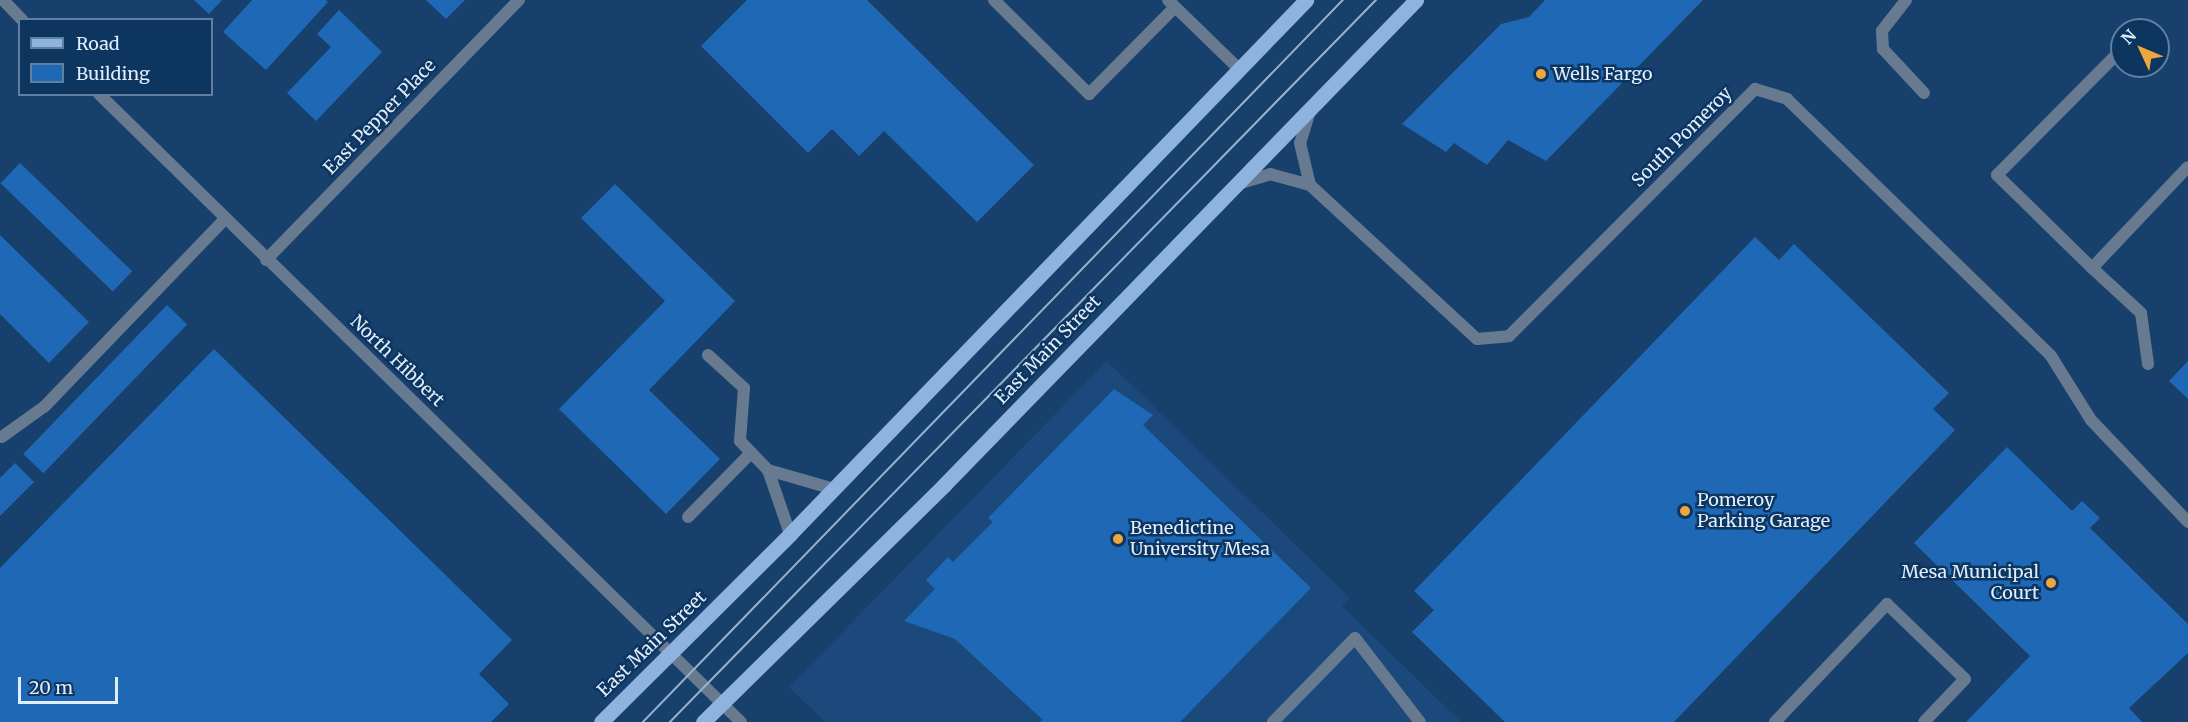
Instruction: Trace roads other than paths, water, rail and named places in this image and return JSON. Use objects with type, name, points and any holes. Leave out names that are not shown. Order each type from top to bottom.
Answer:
[{"type":"main road","name":"East Main Street","points":[[601,722],[834,489],[1306,0]]},
{"type":"main road","name":"East Main Street","points":[[703,722],[886,544],[1232,186],[1416,0]]},
{"type":"street","points":[[3,0],[20,18]]},
{"type":"street","name":"East Pepper Place","points":[[267,260],[519,0]]},
{"type":"street","points":[[994,0],[1089,94],[1172,3],[1239,69]]},
{"type":"street","points":[[1906,0],[1882,31],[1883,49],[1924,93]]},
{"type":"street","points":[[2110,61],[1997,175],[2092,268],[2142,313],[2148,364]]},
{"type":"street","name":"South Pomeroy","points":[[1232,186],[1270,174],[1310,185],[1477,339],[1509,336],[1755,89],[1787,99],[2051,356],[2091,420],[2188,522]]},
{"type":"street","name":"North Hibbert","points":[[101,96],[741,722]]},
{"type":"street","points":[[1310,185],[1300,143],[1316,102]]},
{"type":"street","points":[[2092,268],[2188,166]]},
{"type":"street","points":[[2,437],[45,406],[225,219]]},
{"type":"street","points":[[708,355],[744,388],[740,441],[768,470],[790,534]]},
{"type":"street","points":[[688,517],[751,453]]},
{"type":"street","points":[[768,470],[834,489]]},
{"type":"street","points":[[1775,722],[1887,604],[1965,679],[1924,722]]},
{"type":"street","points":[[1273,722],[1354,638],[1420,722]]},
{"type":"tram line","points":[[643,722],[1343,0]]},
{"type":"tram line","points":[[670,722],[1376,0]]},
{"type":"place","name":"Wells Fargo","points":[[1541,74]]},
{"type":"place","name":"Pomeroy Parking Garage","points":[[1685,511]]},
{"type":"place","name":"Benedictine University Mesa","points":[[1118,539]]},
{"type":"place","name":"Mesa Municipal Court","points":[[2051,583]]}]
